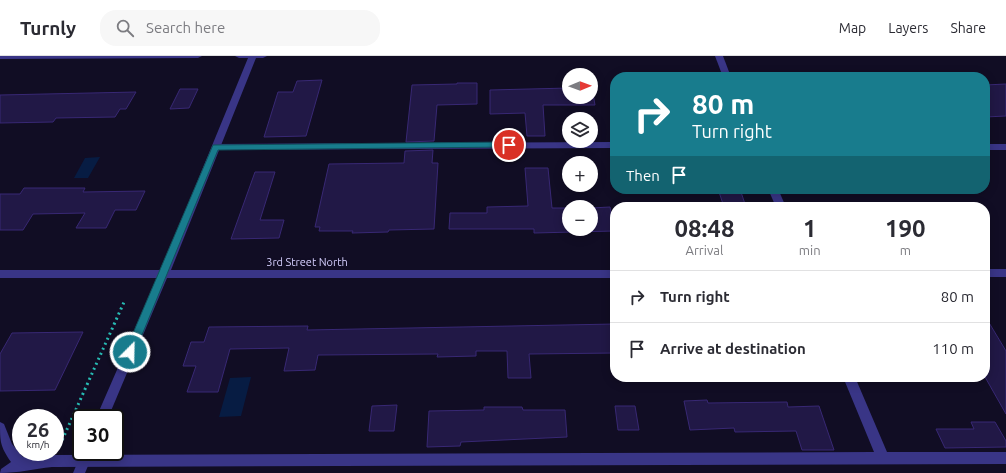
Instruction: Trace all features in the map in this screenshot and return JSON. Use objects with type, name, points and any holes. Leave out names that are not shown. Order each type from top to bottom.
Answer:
[{"type":"street","points":[[0,57],[198,56]]},
{"type":"street","points":[[239,56],[263,56]]},
{"type":"street","points":[[106,409],[164,274],[253,56]]},
{"type":"street","points":[[718,56],[725,72]]},
{"type":"street","points":[[216,147],[610,145]]},
{"type":"street","points":[[990,147],[1006,147]]},
{"type":"street","points":[[990,273],[1006,273]]},
{"type":"street","name":"3rd Street North","points":[[0,274],[610,274]]},
{"type":"street","points":[[851,382],[883,458]]},
{"type":"street","points":[[0,428],[6,448],[20,464]]},
{"type":"street","points":[[5,473],[20,464],[52,461],[1006,458]]},
{"type":"path","points":[[64,435],[125,300]]},
{"type":"water","points":[[100,157],[88,178],[74,178],[85,158]]},
{"type":"water","points":[[251,377],[241,416],[219,417],[230,378]]},
{"type":"building","points":[[322,80],[306,136],[264,137],[278,92],[293,92],[297,81]]},
{"type":"building","points":[[477,83],[477,104],[437,105],[434,141],[406,142],[412,85]]},
{"type":"building","points":[[1006,84],[1006,116],[990,117],[990,85]]},
{"type":"building","points":[[562,88],[562,104],[595,105],[543,105],[545,136],[527,136],[525,113],[490,114],[490,90]]},
{"type":"building","points":[[180,89],[198,89],[189,108],[170,109]]},
{"type":"building","points":[[136,92],[126,109],[120,109],[115,117],[56,118],[53,122],[0,123],[0,95]]},
{"type":"building","points":[[433,150],[432,163],[438,163],[434,229],[352,233],[353,231],[319,231],[320,227],[315,227],[329,164],[404,163],[405,151]]},
{"type":"building","points":[[525,168],[548,168],[552,208],[562,208],[562,232],[534,233],[534,229],[449,229],[450,213],[487,213],[487,207],[528,206]]},
{"type":"building","points":[[255,172],[275,172],[260,220],[284,220],[279,238],[231,239]]},
{"type":"building","points":[[24,188],[85,188],[83,192],[145,191],[136,210],[115,210],[106,228],[76,228],[85,213],[33,214],[23,230],[0,230],[0,194],[20,194]]},
{"type":"building","points":[[720,194],[742,194],[744,202],[722,202]]},
{"type":"building","points":[[610,207],[610,231],[598,231],[598,208]]},
{"type":"building","points":[[610,324],[610,353],[529,354],[531,378],[508,378],[507,351],[476,351],[476,356],[437,357],[438,354],[318,355],[315,370],[284,371],[289,348],[230,349],[218,392],[187,392],[196,366],[183,366],[191,342],[204,342],[209,327],[308,326],[307,330]]},
{"type":"building","points":[[990,324],[1006,351],[1006,414],[988,382],[990,382]]},
{"type":"building","points":[[83,332],[55,390],[0,391],[0,354],[12,333]]},
{"type":"building","points":[[707,400],[708,403],[787,402],[788,407],[819,406],[834,450],[802,450],[796,431],[735,432],[734,428],[690,430],[684,401]]},
{"type":"building","points":[[397,405],[394,431],[369,431],[372,406]]},
{"type":"building","points":[[615,406],[635,406],[639,430],[618,430]]},
{"type":"building","points":[[484,407],[522,407],[523,410],[565,410],[567,437],[461,442],[460,446],[427,447],[429,411],[484,410]]},
{"type":"building","points":[[971,422],[995,422],[1006,441],[1006,447],[945,448],[936,429],[974,429]]},
{"type":"route","points":[[130,352],[216,147],[509,145]]}]
